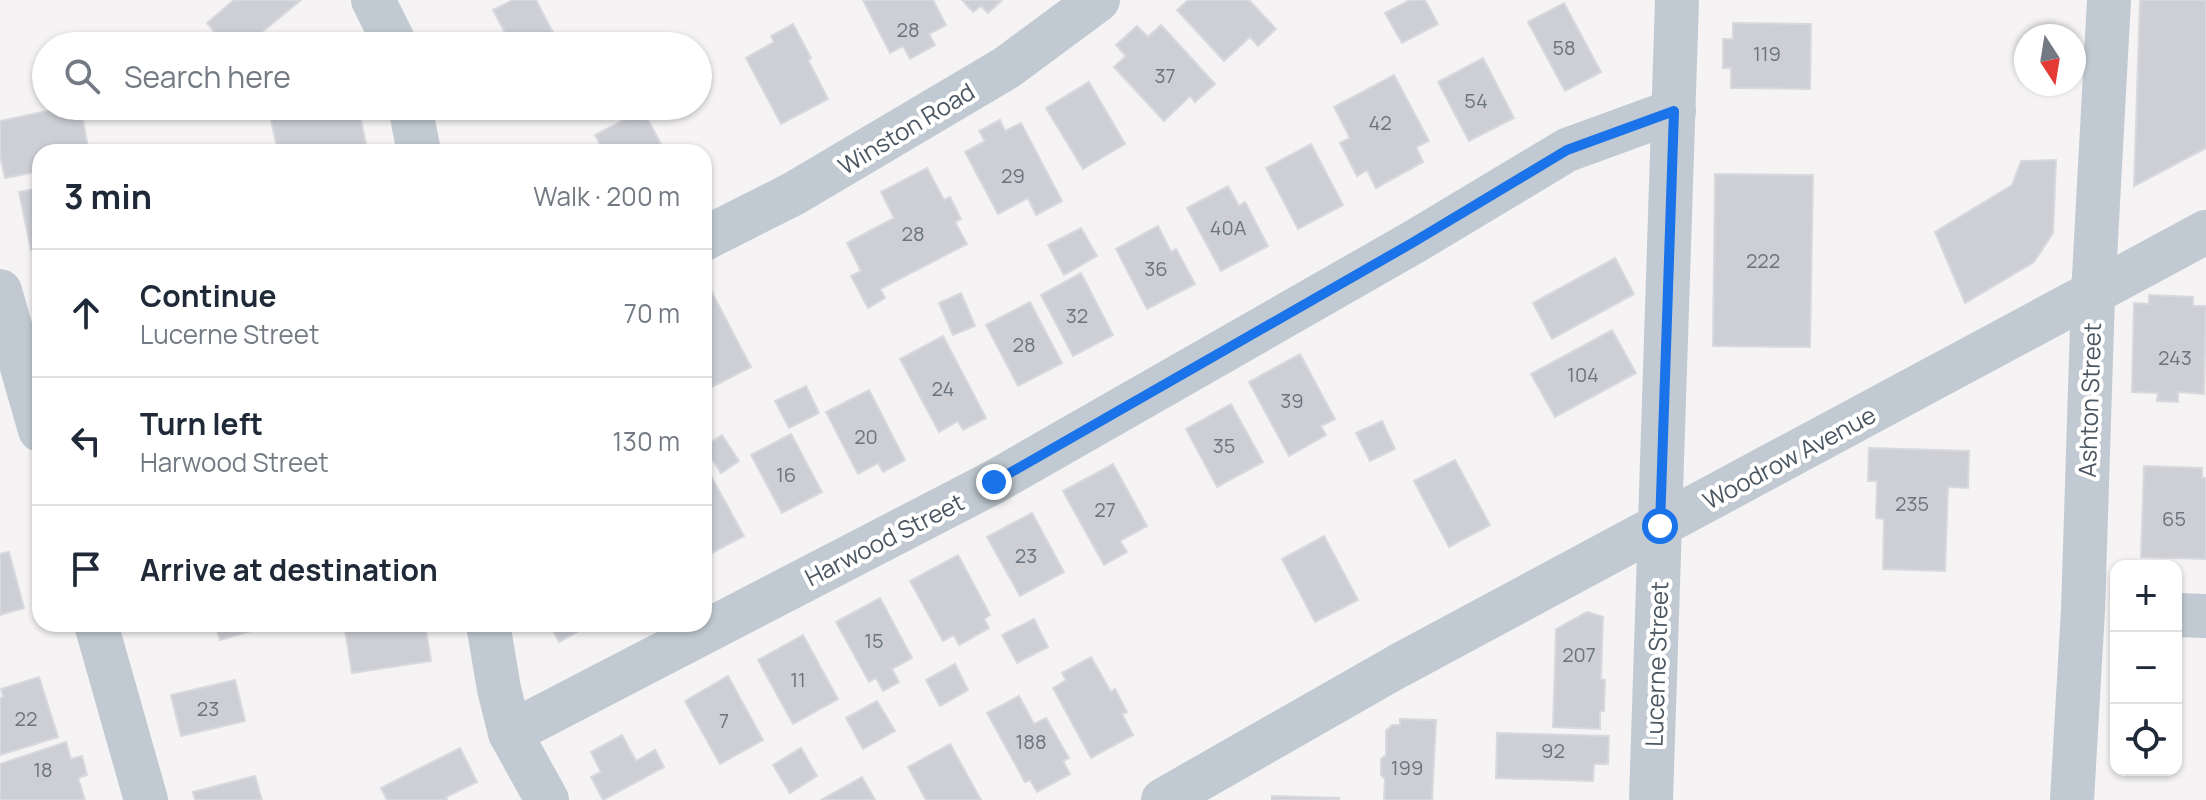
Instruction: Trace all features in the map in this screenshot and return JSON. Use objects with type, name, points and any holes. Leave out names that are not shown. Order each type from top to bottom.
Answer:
[{"type":"street","points":[[373,0],[389,32]]},
{"type":"street","name":"Winston Road","points":[[712,235],[793,194],[1006,68],[1098,0]]},
{"type":"street","name":"Lucerne Street","points":[[1651,800],[1677,0]]},
{"type":"street","name":"Ashton Street","points":[[2072,800],[2099,611],[2093,295],[2109,0]]},
{"type":"street","name":"Harwood Street","points":[[712,628],[994,482],[1567,150],[1674,111]]},
{"type":"street","points":[[413,120],[417,144]]},
{"type":"street","name":"Woodrow Avenue","points":[[1163,800],[1226,783],[1398,666],[2206,232]]},
{"type":"street","points":[[0,291],[32,402]]},
{"type":"street","points":[[2182,615],[2206,616]]},
{"type":"street","points":[[98,632],[146,800]]},
{"type":"street","points":[[489,632],[510,733],[547,800]]},
{"type":"street","name":"Harwood Street","points":[[510,733],[705,632]]},
{"type":"building","points":[[234,0],[301,0],[262,32],[214,32],[207,23]]},
{"type":"building","points":[[513,0],[536,0],[553,32],[505,32],[493,10]]},
{"type":"building","points":[[863,0],[933,0],[946,25],[929,34],[935,45],[910,59],[903,46],[890,53]]},
{"type":"building","points":[[962,0],[1002,0],[988,13],[981,6],[973,12]]},
{"type":"building","points":[[1188,0],[1249,0],[1276,29],[1258,46],[1250,37],[1224,61],[1177,10]]},
{"type":"building","points":[[1410,0],[1425,0],[1438,24],[1402,43],[1385,13]]},
{"type":"building","points":[[2140,0],[2206,0],[2206,148],[2134,186]]},
{"type":"building","points":[[1564,3],[1601,72],[1565,91],[1528,22]]},
{"type":"building","points":[[1733,23],[1811,24],[1810,89],[1731,88],[1731,68],[1723,68],[1723,39],[1733,39]]},
{"type":"building","points":[[793,24],[828,99],[781,124],[746,58],[774,42],[771,36]]},
{"type":"building","points":[[1161,25],[1215,84],[1195,102],[1190,96],[1164,121],[1114,67],[1126,56],[1116,45],[1137,26],[1148,37]]},
{"type":"building","points":[[1483,58],[1514,118],[1469,141],[1438,82]]},
{"type":"building","points":[[1394,75],[1429,141],[1416,147],[1423,162],[1376,188],[1367,170],[1357,176],[1340,143],[1350,138],[1334,107]]},
{"type":"building","points":[[1089,82],[1125,144],[1083,169],[1046,108]]},
{"type":"building","points":[[32,114],[32,120],[83,120],[87,144],[32,144],[32,173],[5,178],[0,155],[0,121]]},
{"type":"building","points":[[271,120],[361,120],[366,144],[276,144]]},
{"type":"building","points":[[624,120],[648,120],[661,144],[600,144],[595,135]]},
{"type":"building","points":[[1000,120],[1005,131],[1021,123],[1062,201],[1036,215],[1028,198],[998,214],[965,152],[985,141],[979,131]]},
{"type":"building","points":[[1311,144],[1343,205],[1298,229],[1266,168]]},
{"type":"building","points":[[2056,160],[2053,233],[2034,262],[1965,303],[1935,232],[2012,185],[2021,161]]},
{"type":"building","points":[[927,168],[944,200],[950,197],[961,219],[955,222],[967,244],[880,289],[885,298],[868,308],[851,276],[861,271],[847,243],[894,218],[881,192]]},
{"type":"building","points":[[1715,174],[1813,175],[1810,347],[1713,346]]},
{"type":"building","points":[[1228,186],[1239,206],[1245,202],[1268,246],[1221,271],[1187,208]]},
{"type":"building","points":[[32,190],[31,250],[19,192]]},
{"type":"building","points":[[1158,226],[1171,252],[1176,249],[1195,284],[1147,309],[1116,249]]},
{"type":"building","points":[[1081,228],[1097,256],[1064,275],[1048,245]]},
{"type":"building","points":[[1615,258],[1634,294],[1552,339],[1533,303]]},
{"type":"building","points":[[1081,273],[1113,335],[1073,356],[1041,295]]},
{"type":"building","points":[[712,293],[751,367],[712,387]]},
{"type":"building","points":[[961,293],[975,326],[953,335],[939,303]]},
{"type":"building","points":[[2149,295],[2193,297],[2193,306],[2206,306],[2204,394],[2178,392],[2178,402],[2157,401],[2158,393],[2132,392],[2134,303],[2149,304]]},
{"type":"building","points":[[1030,302],[1062,363],[1018,386],[986,325]]},
{"type":"building","points":[[1612,330],[1636,373],[1555,417],[1531,374]]},
{"type":"building","points":[[943,336],[986,418],[963,430],[958,421],[939,432],[900,359]]},
{"type":"building","points":[[1300,354],[1335,419],[1321,426],[1326,435],[1289,456],[1249,382]]},
{"type":"building","points":[[806,386],[819,413],[789,428],[775,401]]},
{"type":"building","points":[[869,390],[905,460],[883,472],[878,463],[858,474],[826,412]]},
{"type":"building","points":[[1231,404],[1263,462],[1217,487],[1186,429]]},
{"type":"building","points":[[1382,421],[1395,449],[1370,461],[1356,433]]},
{"type":"building","points":[[791,434],[822,492],[782,513],[751,455]]},
{"type":"building","points":[[722,435],[739,461],[721,473],[712,459],[712,442]]},
{"type":"building","points":[[1869,448],[1969,451],[1968,488],[1948,487],[1945,571],[1883,569],[1884,519],[1876,518],[1877,481],[1868,481]]},
{"type":"building","points":[[1455,460],[1490,525],[1449,547],[1414,481]]},
{"type":"building","points":[[1113,464],[1147,526],[1120,541],[1127,552],[1104,565],[1063,491]]},
{"type":"building","points":[[2144,466],[2202,468],[2202,478],[2206,478],[2206,559],[2141,557]]},
{"type":"building","points":[[712,478],[744,536],[712,553]]},
{"type":"building","points":[[1032,513],[1064,572],[1020,596],[987,537]]},
{"type":"building","points":[[1324,536],[1358,600],[1315,622],[1282,559]]},
{"type":"building","points":[[9,552],[24,608],[0,615],[0,554]]},
{"type":"building","points":[[958,555],[990,615],[984,619],[989,628],[959,645],[954,635],[943,641],[910,581]]},
{"type":"building","points":[[880,598],[912,658],[892,669],[899,682],[883,691],[876,678],[869,682],[836,622]]},
{"type":"building","points":[[1587,612],[1603,617],[1601,679],[1605,680],[1600,729],[1553,727],[1556,629]]},
{"type":"building","points":[[1034,619],[1048,647],[1017,663],[1002,635]]},
{"type":"building","points":[[218,632],[248,632],[220,640]]},
{"type":"building","points":[[345,632],[426,632],[431,661],[352,673]]},
{"type":"building","points":[[554,632],[577,632],[559,642]]},
{"type":"building","points":[[803,635],[838,699],[793,724],[758,660]]},
{"type":"building","points":[[1091,657],[1111,692],[1115,689],[1127,712],[1122,714],[1133,735],[1091,758],[1053,688],[1066,680],[1062,673]]},
{"type":"building","points":[[955,664],[968,690],[940,706],[926,680]]},
{"type":"building","points":[[728,676],[763,740],[720,764],[685,701]]},
{"type":"building","points":[[39,677],[58,737],[0,755],[1,689]]},
{"type":"building","points":[[235,680],[245,721],[181,736],[171,695]]},
{"type":"building","points":[[1019,696],[1034,724],[1046,718],[1069,758],[1063,761],[1070,774],[1037,792],[1030,780],[1025,782],[987,713]]},
{"type":"building","points":[[877,701],[895,731],[863,749],[846,718]]},
{"type":"building","points":[[1400,719],[1436,720],[1432,800],[1384,800],[1385,779],[1381,775],[1381,759],[1386,755],[1386,731],[1392,725],[1400,725]]},
{"type":"building","points":[[1497,733],[1609,736],[1608,764],[1594,764],[1593,781],[1496,778]]},
{"type":"building","points":[[622,735],[636,761],[655,750],[664,767],[603,800],[591,777],[601,772],[591,752]]},
{"type":"building","points":[[66,742],[71,759],[82,756],[87,775],[78,778],[85,800],[0,800],[0,764]]},
{"type":"building","points":[[950,744],[981,800],[926,800],[908,767]]},
{"type":"building","points":[[460,748],[477,782],[446,797],[447,800],[387,800],[381,788]]},
{"type":"building","points":[[801,748],[817,776],[790,793],[773,765]]},
{"type":"building","points":[[255,776],[262,800],[195,800],[193,792]]},
{"type":"building","points":[[862,777],[875,800],[821,800]]},
{"type":"building","points":[[1272,796],[1339,798],[1339,800],[1272,800]]},
{"type":"route","points":[[994,482],[1412,243],[1567,150],[1674,111],[1660,526]]}]
